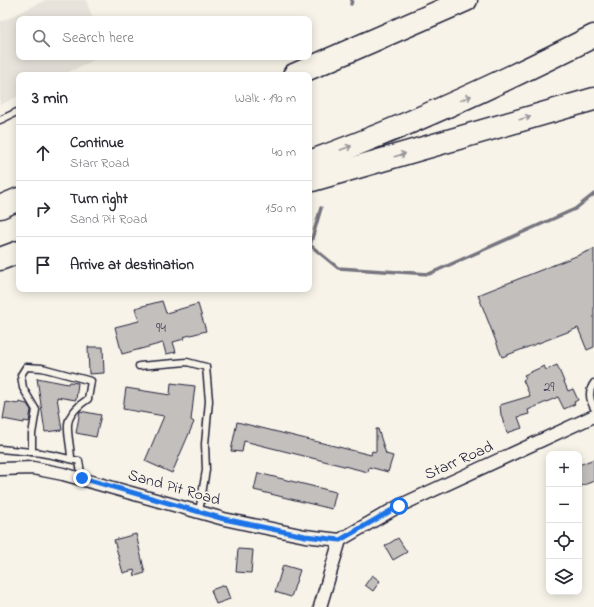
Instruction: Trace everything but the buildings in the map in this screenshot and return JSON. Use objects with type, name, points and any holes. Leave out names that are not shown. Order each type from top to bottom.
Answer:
[{"type":"highway","points":[[289,72],[429,0]]},
{"type":"highway","points":[[301,72],[466,0]]},
{"type":"highway","points":[[312,161],[428,115],[509,78],[594,36]]},
{"type":"highway","points":[[312,180],[594,99]]},
{"type":"highway","points":[[0,207],[16,200]]},
{"type":"highway","points":[[0,259],[16,253]]},
{"type":"highway","points":[[0,270],[16,265]]},
{"type":"street","name":"Starr Road","points":[[340,540],[399,506],[594,416]]},
{"type":"street","name":"Sand Pit Road","points":[[0,468],[33,468],[82,478],[224,519],[305,536],[340,540]]},
{"type":"street","points":[[320,607],[340,540]]},
{"type":"lane","points":[[0,120],[16,112]]},
{"type":"lane","points":[[139,366],[187,362],[206,367],[209,401],[205,444],[206,470],[199,512]]},
{"type":"lane","points":[[32,452],[32,434],[36,410],[23,388],[21,374],[26,367],[42,368],[91,381],[88,399],[82,402],[72,414],[68,423],[71,459]]},
{"type":"lane","points":[[594,383],[590,388],[590,399],[594,408]]},
{"type":"lane","points":[[0,449],[44,453],[79,461],[82,478]]},
{"type":"shaded area","points":[[46,0],[86,0],[92,16],[16,16],[16,60],[94,60],[69,72],[16,72],[16,97],[0,105],[0,22]]},
{"type":"waterway","points":[[351,4],[352,0]]},
{"type":"waterway","points":[[312,247],[338,268],[429,274],[575,209],[594,194]]},
{"type":"waterway","points":[[312,238],[321,208]]},
{"type":"route","points":[[82,478],[224,519],[305,536],[340,540],[399,506]]}]
